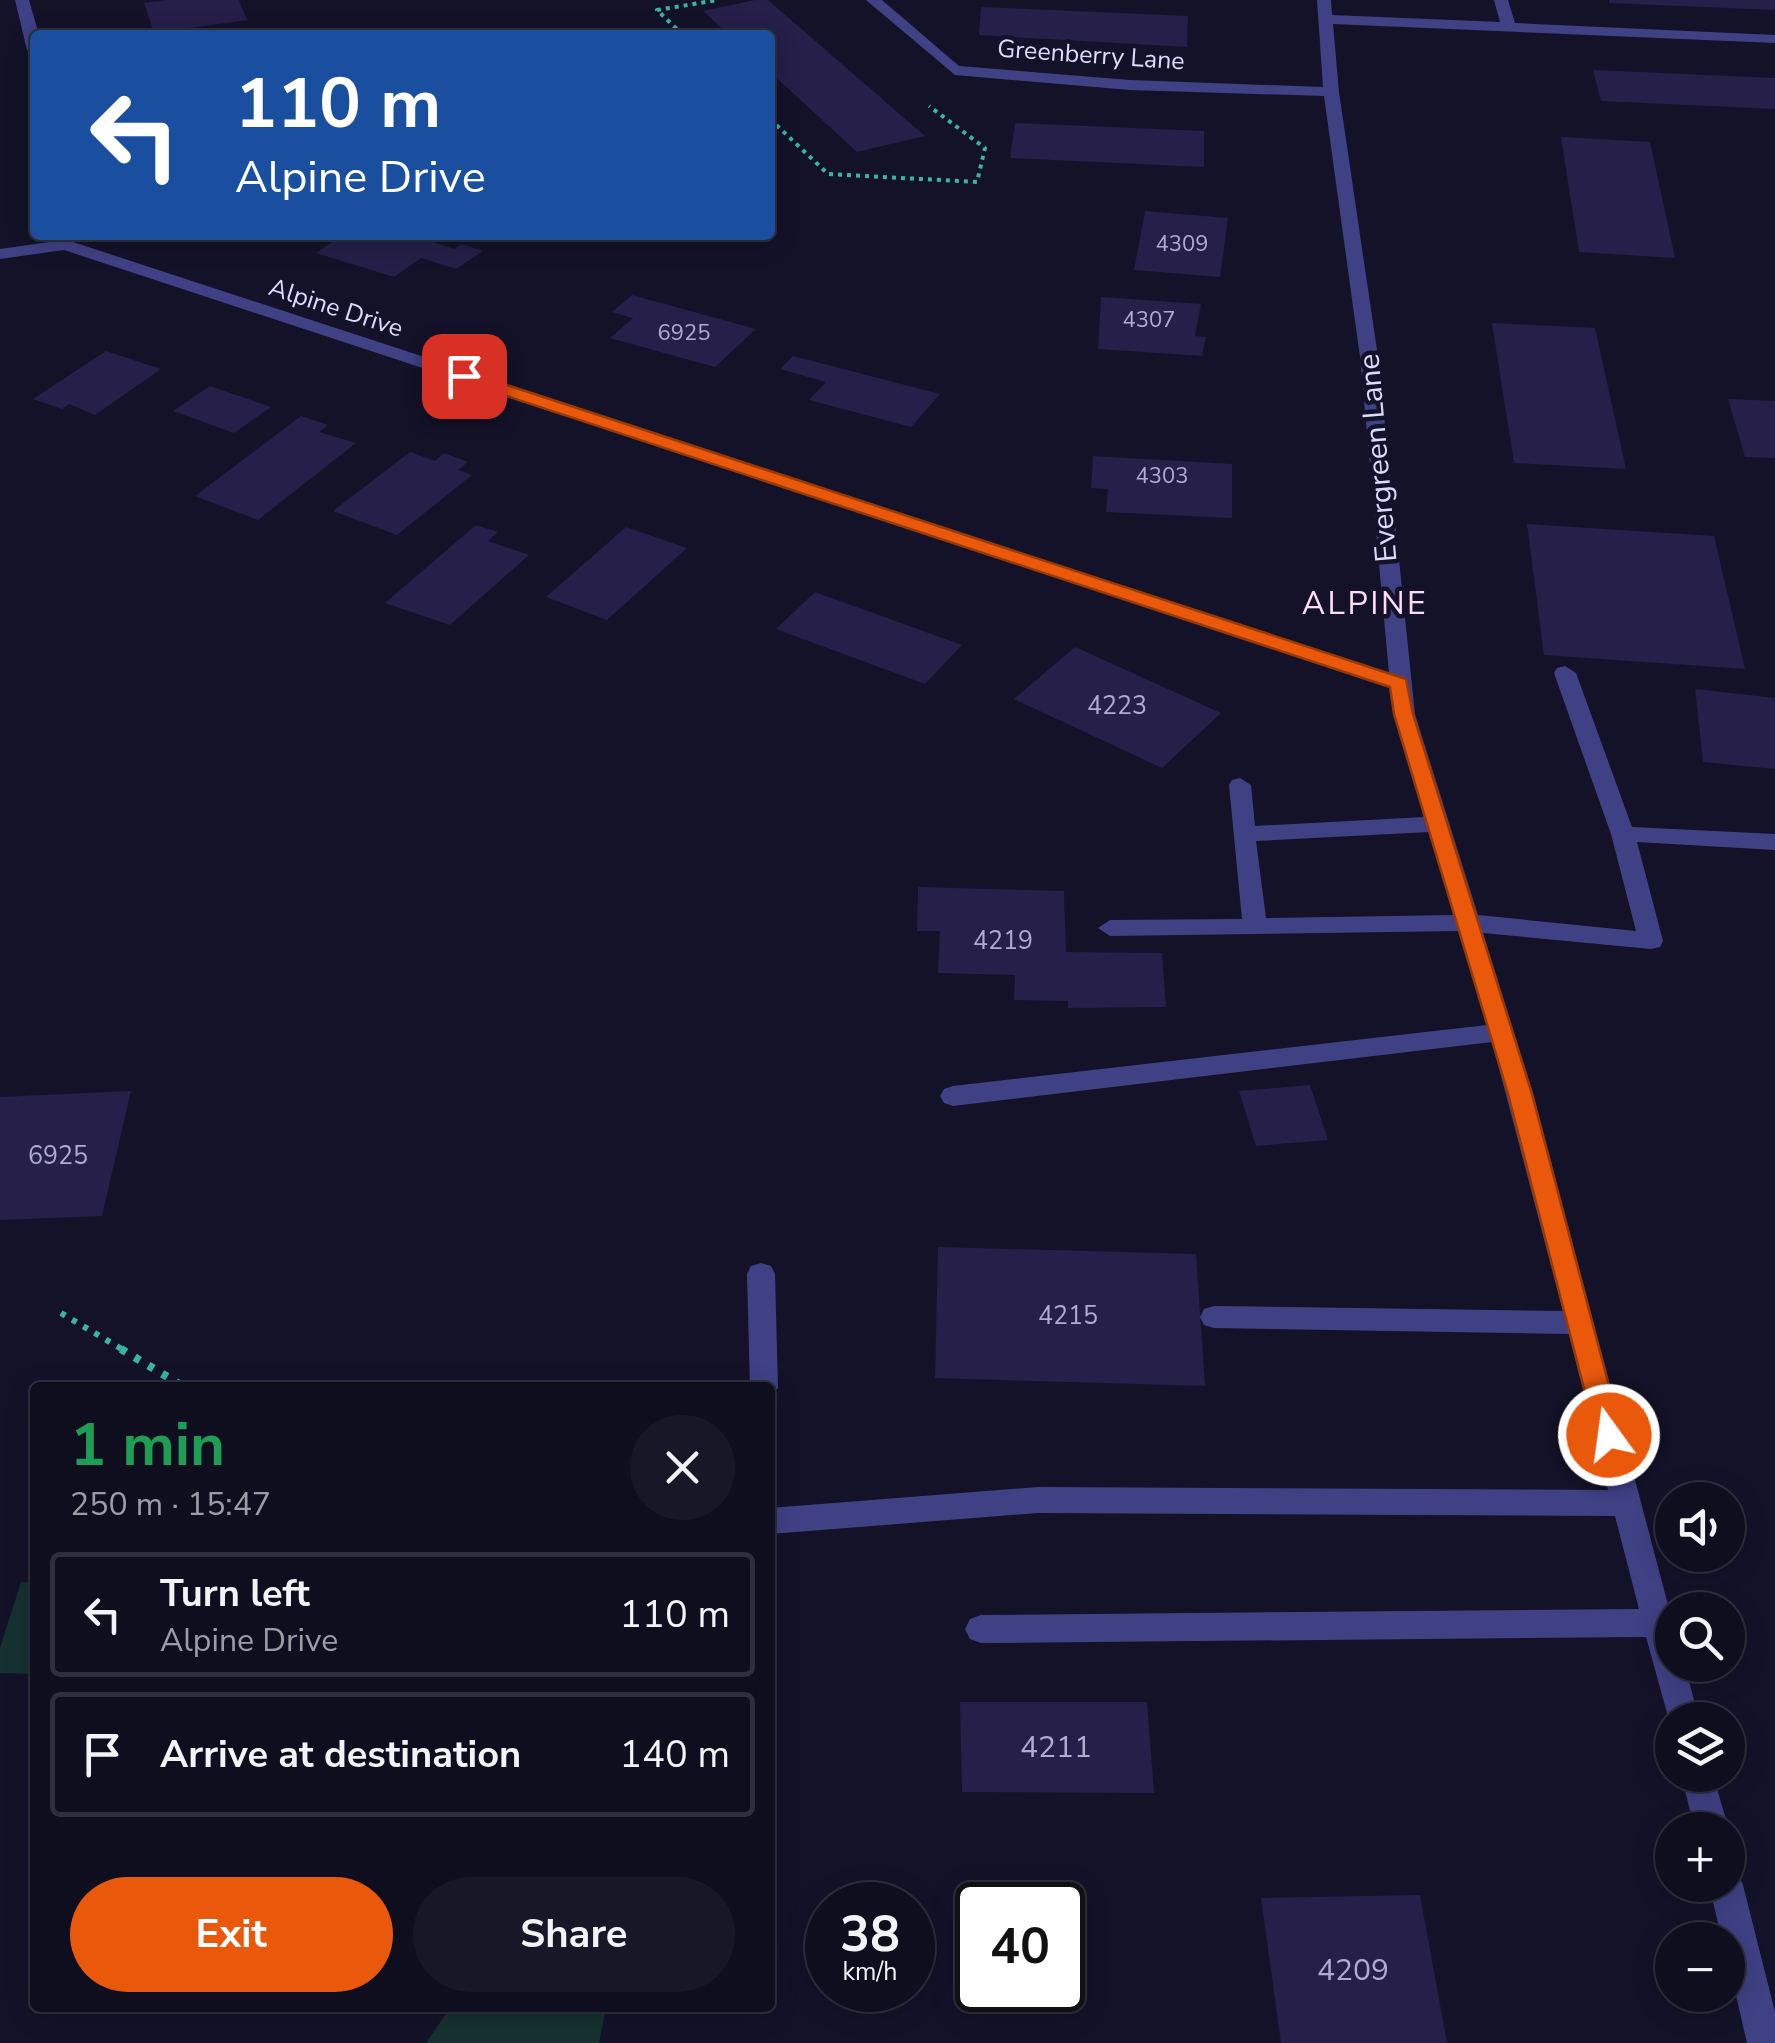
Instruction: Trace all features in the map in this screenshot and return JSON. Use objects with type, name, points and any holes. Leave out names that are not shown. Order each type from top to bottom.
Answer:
[{"type":"street","points":[[22,0],[30,31]]},
{"type":"street","name":"Greenberry Lane","points":[[873,0],[955,70],[1130,85],[1331,92]]},
{"type":"street","name":"Evergreen Lane","points":[[1324,0],[1331,92],[1359,271],[1404,714],[1502,1032],[1655,1612]]},
{"type":"street","points":[[1501,0],[1509,29]]},
{"type":"street","points":[[1323,19],[1775,40]]},
{"type":"street","points":[[0,254],[65,240]]},
{"type":"street","name":"Alpine Drive","points":[[65,240],[1399,683]]},
{"type":"street","points":[[1110,928],[1470,924],[1650,942],[1623,834],[1566,673]]},
{"type":"street","points":[[1240,785],[1255,927]]},
{"type":"street","points":[[1244,834],[1438,824]]},
{"type":"street","points":[[1623,834],[1775,842]]},
{"type":"street","points":[[953,1096],[1502,1032]]},
{"type":"street","points":[[761,1274],[764,1382]]},
{"type":"street","points":[[1214,1317],[1580,1323]]},
{"type":"street","points":[[775,1521],[1038,1500],[1627,1503]]},
{"type":"street","points":[[981,1628],[1655,1624]]},
{"type":"street","points":[[1730,1902],[1765,2043]]},
{"type":"path","points":[[677,30],[656,10],[718,0]]},
{"type":"path","points":[[775,124],[828,174],[976,182],[985,148],[929,106]]},
{"type":"path","points":[[62,1313],[176,1382]]},
{"type":"green space","points":[[21,1582],[30,1583],[30,1674],[0,1673],[0,1648]]},
{"type":"green space","points":[[447,2012],[605,2012],[599,2043],[426,2043]]},
{"type":"building","points":[[239,0],[247,20],[153,30],[144,3]]},
{"type":"building","points":[[768,0],[925,136],[857,152],[775,77],[775,30],[724,30],[703,11]]},
{"type":"building","points":[[1775,0],[1775,10],[1609,3]]},
{"type":"building","points":[[981,7],[1188,16],[1187,47],[979,35]]},
{"type":"building","points":[[1593,70],[1775,78],[1775,109],[1601,101]]},
{"type":"building","points":[[1015,123],[1204,131],[1204,167],[1010,158]]},
{"type":"building","points":[[1561,137],[1650,142],[1675,258],[1579,252]]},
{"type":"building","points":[[1145,211],[1228,218],[1220,277],[1134,270]]},
{"type":"building","points":[[336,240],[425,240],[455,249],[462,244],[483,251],[456,269],[421,258],[394,277],[316,253]]},
{"type":"building","points":[[632,295],[756,329],[715,367],[610,338],[633,318],[612,312]]},
{"type":"building","points":[[1101,297],[1201,304],[1195,336],[1206,337],[1202,356],[1098,349]]},
{"type":"building","points":[[1492,323],[1595,328],[1626,469],[1514,463]]},
{"type":"building","points":[[106,351],[161,369],[95,415],[69,404],[62,409],[33,399]]},
{"type":"building","points":[[793,356],[940,394],[911,427],[809,400],[826,382],[780,369]]},
{"type":"building","points":[[210,386],[271,407],[234,433],[173,411]]},
{"type":"building","points":[[1728,399],[1775,401],[1775,458],[1745,457]]},
{"type":"building","points":[[301,416],[328,425],[319,432],[356,443],[258,520],[195,496]]},
{"type":"building","points":[[410,452],[435,461],[444,453],[468,462],[458,470],[472,475],[397,535],[333,511]]},
{"type":"building","points":[[1093,456],[1232,464],[1232,518],[1106,512],[1108,489],[1091,488]]},
{"type":"building","points":[[1527,524],[1714,536],[1745,669],[1544,655]]},
{"type":"building","points":[[476,525],[498,532],[488,541],[529,555],[450,625],[385,603]]},
{"type":"building","points":[[626,527],[687,548],[607,620],[546,597]]},
{"type":"building","points":[[815,592],[962,645],[925,684],[776,629]]},
{"type":"building","points":[[1075,647],[1221,713],[1162,768],[1014,699]]},
{"type":"building","points":[[1695,689],[1775,698],[1775,769],[1703,762]]},
{"type":"building","points":[[918,887],[1064,891],[1066,952],[1162,953],[1166,1007],[1068,1008],[1068,1001],[1014,1000],[1015,975],[938,973],[940,931],[917,931]]},
{"type":"building","points":[[1310,1085],[1328,1140],[1256,1146],[1239,1091]]},
{"type":"building","points":[[131,1091],[102,1216],[0,1220],[0,1097]]},
{"type":"building","points":[[938,1247],[1196,1254],[1205,1386],[935,1378]]},
{"type":"building","points":[[960,1702],[1147,1702],[1154,1793],[962,1792]]},
{"type":"building","points":[[1420,1895],[1447,2043],[1281,2043],[1261,1898]]},
{"type":"district","name":"ALPINE","points":[[1365,603]]},
{"type":"route","points":[[464,376],[1399,683],[1404,714],[1520,1094],[1609,1435]]}]
